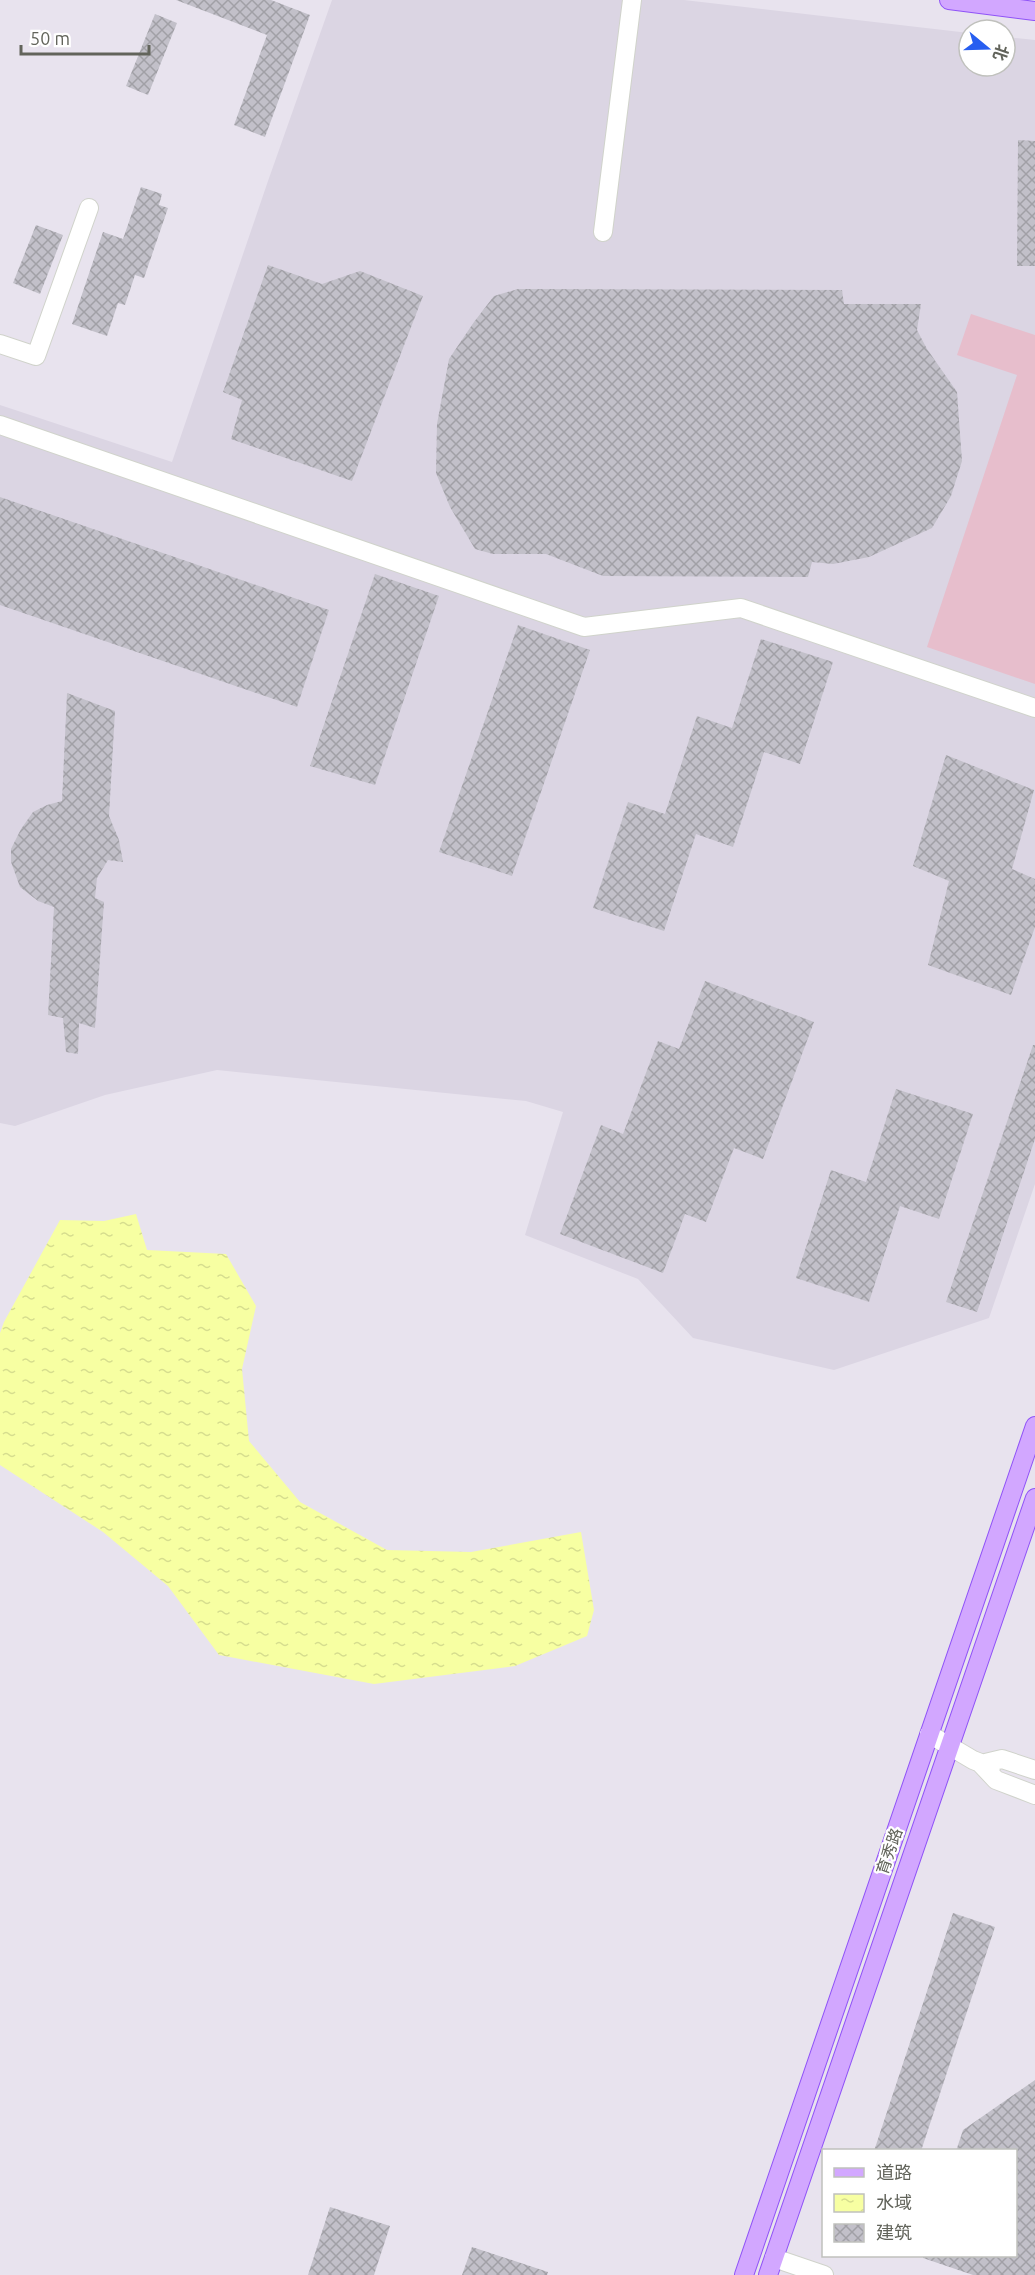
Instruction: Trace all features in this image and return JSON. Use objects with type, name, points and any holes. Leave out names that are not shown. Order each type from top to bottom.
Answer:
[{"type":"main road","points":[[949,0],[1035,11]]},
{"type":"main road","name":"育秀路","points":[[744,2275],[1035,1426]]},
{"type":"main road","name":"育秀路","points":[[771,2266],[1035,1498]]},
{"type":"street","points":[[603,232],[632,0]]},
{"type":"street","points":[[0,344],[36,356],[89,208]]},
{"type":"street","points":[[0,424],[584,627],[741,608],[1035,708]]},
{"type":"street","points":[[929,1734],[981,1764],[1035,1783]]},
{"type":"street","points":[[981,1764],[1002,1759],[1035,1770]]},
{"type":"street","points":[[981,1764],[996,1780],[1035,1795]]},
{"type":"street","points":[[771,2266],[824,2275]]},
{"type":"shaded area","points":[[332,0],[684,0],[957,32],[957,78],[1017,78],[1017,38],[1035,40],[1035,1184],[989,1318],[834,1370],[693,1338],[638,1279],[525,1235],[563,1112],[526,1101],[217,1070],[105,1095],[15,1126],[0,1123],[0,405],[172,462]]},
{"type":"shaded area","points":[[971,314],[1035,335],[1035,684],[927,647],[1017,375],[957,355]]},
{"type":"water","points":[[136,1214],[147,1250],[226,1254],[256,1306],[242,1369],[249,1441],[300,1502],[387,1550],[471,1552],[581,1532],[594,1610],[587,1636],[515,1666],[374,1684],[219,1655],[168,1586],[103,1532],[0,1465],[0,1333],[4,1322],[60,1220],[104,1221]]},
{"type":"building","points":[[176,0],[271,0],[310,15],[265,137],[234,125],[267,35]]},
{"type":"building","points":[[155,14],[177,23],[148,95],[126,86]]},
{"type":"building","points":[[1018,140],[1035,141],[1035,266],[1017,266]]},
{"type":"building","points":[[141,187],[162,194],[159,205],[168,208],[144,278],[135,275],[125,305],[118,303],[107,336],[72,324],[103,232],[123,239]]},
{"type":"building","points":[[36,225],[63,235],[40,294],[13,283]]},
{"type":"building","points":[[268,265],[322,284],[360,271],[423,296],[352,481],[231,439],[242,400],[223,392]]},
{"type":"building","points":[[518,289],[842,290],[844,304],[921,304],[917,330],[927,349],[957,392],[962,461],[951,496],[932,528],[869,557],[833,564],[812,562],[808,577],[603,576],[546,554],[493,554],[475,549],[450,507],[436,473],[437,424],[449,359],[494,296]]},
{"type":"building","points":[[0,497],[329,610],[297,707],[0,605]]},
{"type":"building","points":[[375,574],[439,596],[375,785],[310,766]]},
{"type":"building","points":[[518,625],[590,650],[512,876],[439,852]]},
{"type":"building","points":[[761,639],[833,662],[800,764],[764,752],[733,847],[696,834],[664,931],[593,908],[628,802],[665,814],[697,716],[732,728]]},
{"type":"building","points":[[67,693],[115,711],[109,816],[119,840],[123,862],[108,860],[97,878],[95,898],[104,902],[95,1028],[79,1023],[78,1054],[66,1052],[63,1018],[48,1015],[54,907],[38,901],[20,887],[11,862],[11,849],[33,812],[62,801]]},
{"type":"building","points":[[946,755],[1034,790],[1012,869],[1035,879],[1035,927],[1011,995],[928,965],[949,881],[913,866]]},
{"type":"building","points":[[705,981],[814,1022],[763,1159],[734,1148],[706,1222],[685,1214],[663,1273],[560,1234],[601,1125],[623,1134],[658,1041],[679,1049]]},
{"type":"building","points":[[1033,1045],[1035,1045],[1035,1139],[977,1312],[946,1302]]},
{"type":"building","points":[[896,1089],[973,1114],[939,1219],[900,1206],[869,1302],[796,1278],[831,1170],[866,1182]]},
{"type":"building","points":[[953,1913],[995,1927],[922,2149],[875,2149]]},
{"type":"building","points":[[1035,2080],[1035,2275],[973,2275],[923,2258],[1017,2257],[1017,2149],[957,2149],[963,2130]]},
{"type":"building","points":[[330,2207],[390,2226],[374,2275],[308,2275]]},
{"type":"building","points":[[472,2247],[548,2272],[547,2275],[462,2275]]}]
